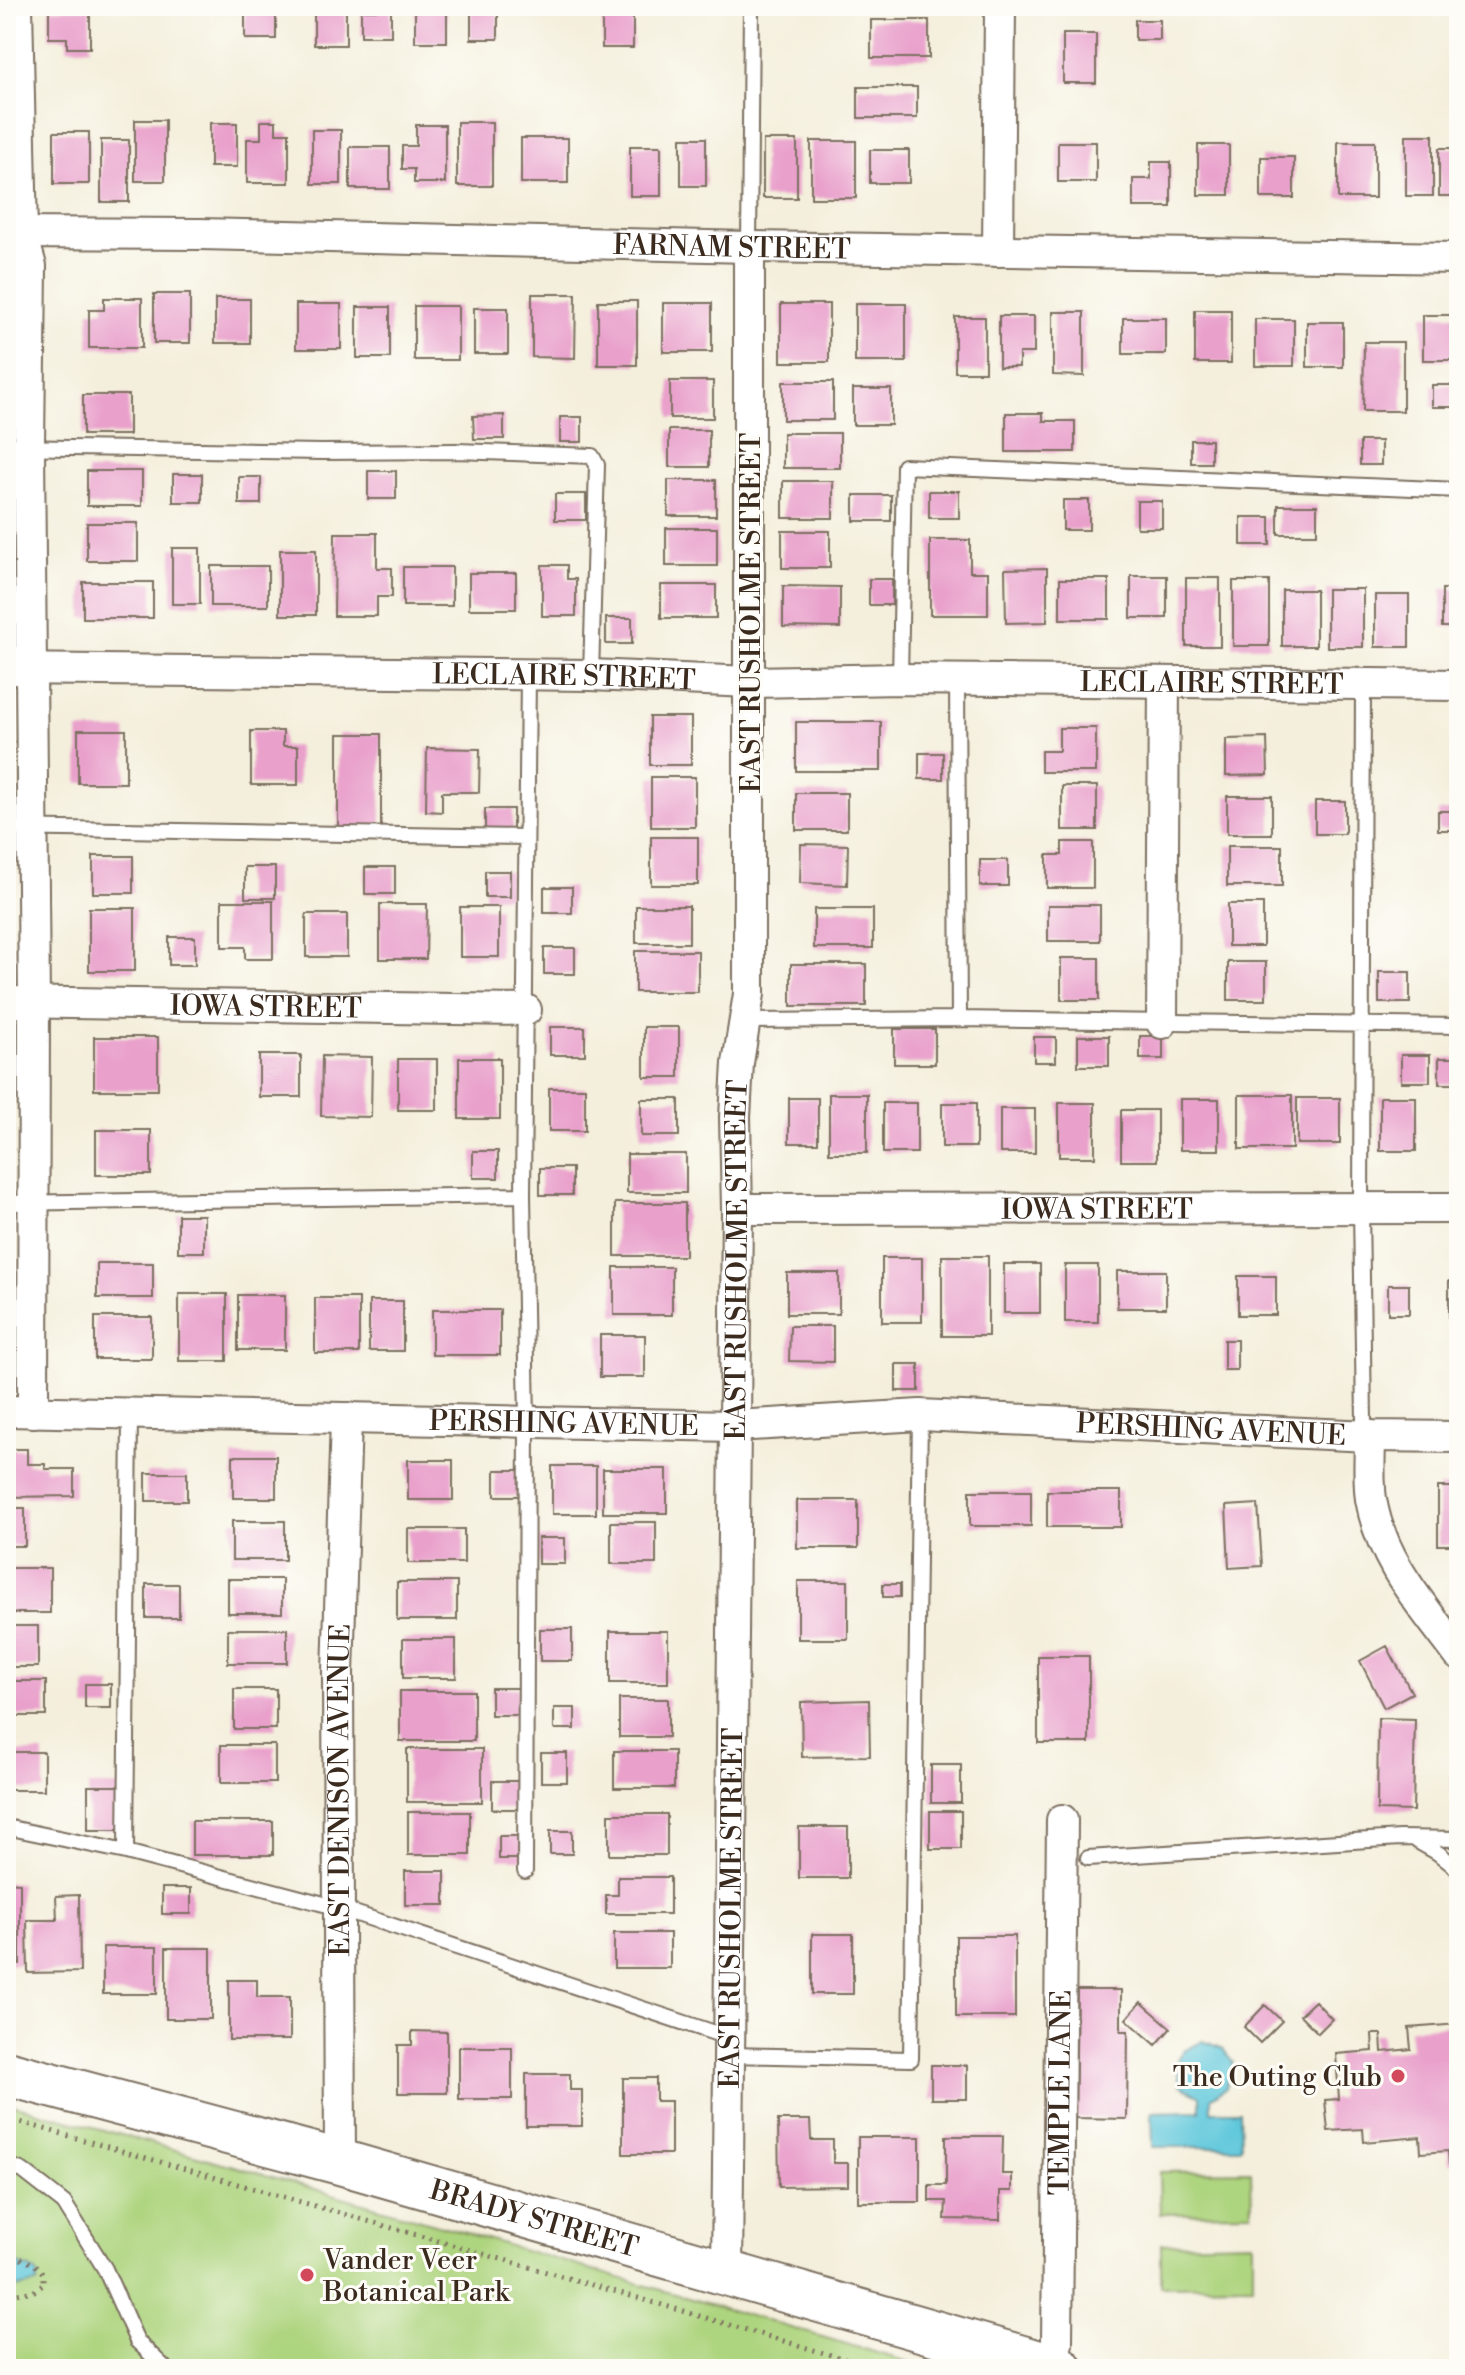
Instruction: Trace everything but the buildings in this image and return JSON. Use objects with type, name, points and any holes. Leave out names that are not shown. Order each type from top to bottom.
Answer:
[{"type":"highway","name":"BRADY STREET","points":[[6,2073],[340,2162],[1056,2368]]},
{"type":"street","points":[[998,251],[1000,6]]},
{"type":"street","points":[[13,18],[14,233],[31,266],[18,447],[20,1412]]},
{"type":"street","name":"FARNAM STREET","points":[[14,233],[216,234],[749,247],[1459,258]]},
{"type":"street","name":"EAST RUSHOLME STREET","points":[[727,2274],[737,1209],[735,1117],[738,1063],[749,994],[749,247]]},
{"type":"street","name":"LECLAIRE STREET","points":[[19,669],[591,675],[750,682],[900,679],[1459,685]]},
{"type":"street","points":[[1162,1023],[1164,682]]},
{"type":"street","name":"IOWA STREET","points":[[20,1002],[526,1010]]},
{"type":"street","name":"IOWA STREET","points":[[737,1209],[1459,1208]]},
{"type":"street","name":"PERSHING AVENUE","points":[[20,1412],[735,1426],[920,1415],[1370,1436],[1459,1437]]},
{"type":"street","name":"EAST DENISON AVENUE","points":[[340,2162],[338,1673],[346,1419]]},
{"type":"street","points":[[1370,1436],[1370,1496],[1386,1551],[1459,1655]]},
{"type":"street","name":"TEMPLE LANE","points":[[1056,2368],[1062,1820]]},
{"type":"lane","points":[[749,247],[751,6]]},
{"type":"lane","points":[[18,447],[457,451],[592,456],[597,465],[591,675]]},
{"type":"lane","points":[[900,679],[904,466],[1459,490]]},
{"type":"lane","points":[[525,1871],[527,1421],[523,1195],[528,674]]},
{"type":"lane","points":[[957,680],[959,1019]]},
{"type":"lane","points":[[1363,684],[1361,1207],[1364,1421],[1370,1436]]},
{"type":"lane","points":[[19,828],[526,837]]},
{"type":"lane","points":[[745,1021],[959,1019],[1459,1026]]},
{"type":"lane","points":[[19,1203],[523,1195]]},
{"type":"lane","points":[[126,1852],[130,1414]]},
{"type":"lane","points":[[6,1827],[126,1852],[339,1908],[729,2046],[911,2059],[920,1415]]},
{"type":"lane","points":[[1088,1858],[1400,1838],[1417,1841],[1459,1839]]},
{"type":"lane","points":[[1417,1841],[1459,1870]]},
{"type":"lane","points":[[6,2164],[23,2171],[64,2203],[105,2269],[137,2341],[166,2369]]},
{"type":"path","points":[[6,2118],[644,2299],[878,2369]]},
{"type":"path","points":[[6,2253],[34,2264],[43,2273],[43,2285],[34,2291],[6,2296]]},
{"type":"green space","name":"Vander Veer Botanical Park","points":[[6,2103],[284,2180],[932,2369],[6,2369]]},
{"type":"green space","points":[[1251,2171],[1252,2213],[1160,2214],[1159,2172]]},
{"type":"green space","points":[[1253,2242],[1253,2285],[1161,2286],[1161,2244]]},
{"type":"water","points":[[1203,2041],[1223,2049],[1233,2062],[1226,2088],[1211,2098],[1211,2111],[1240,2111],[1241,2147],[1153,2147],[1152,2112],[1200,2111],[1200,2097],[1180,2085],[1177,2060],[1184,2051]]},
{"type":"water","points":[[6,2259],[36,2272],[39,2277],[37,2284],[6,2290]]},
{"type":"place","name":"The Outing Club","points":[[1398,2076]]},
{"type":"place","name":"Vander Veer Botanical Park","points":[[307,2275]]}]
